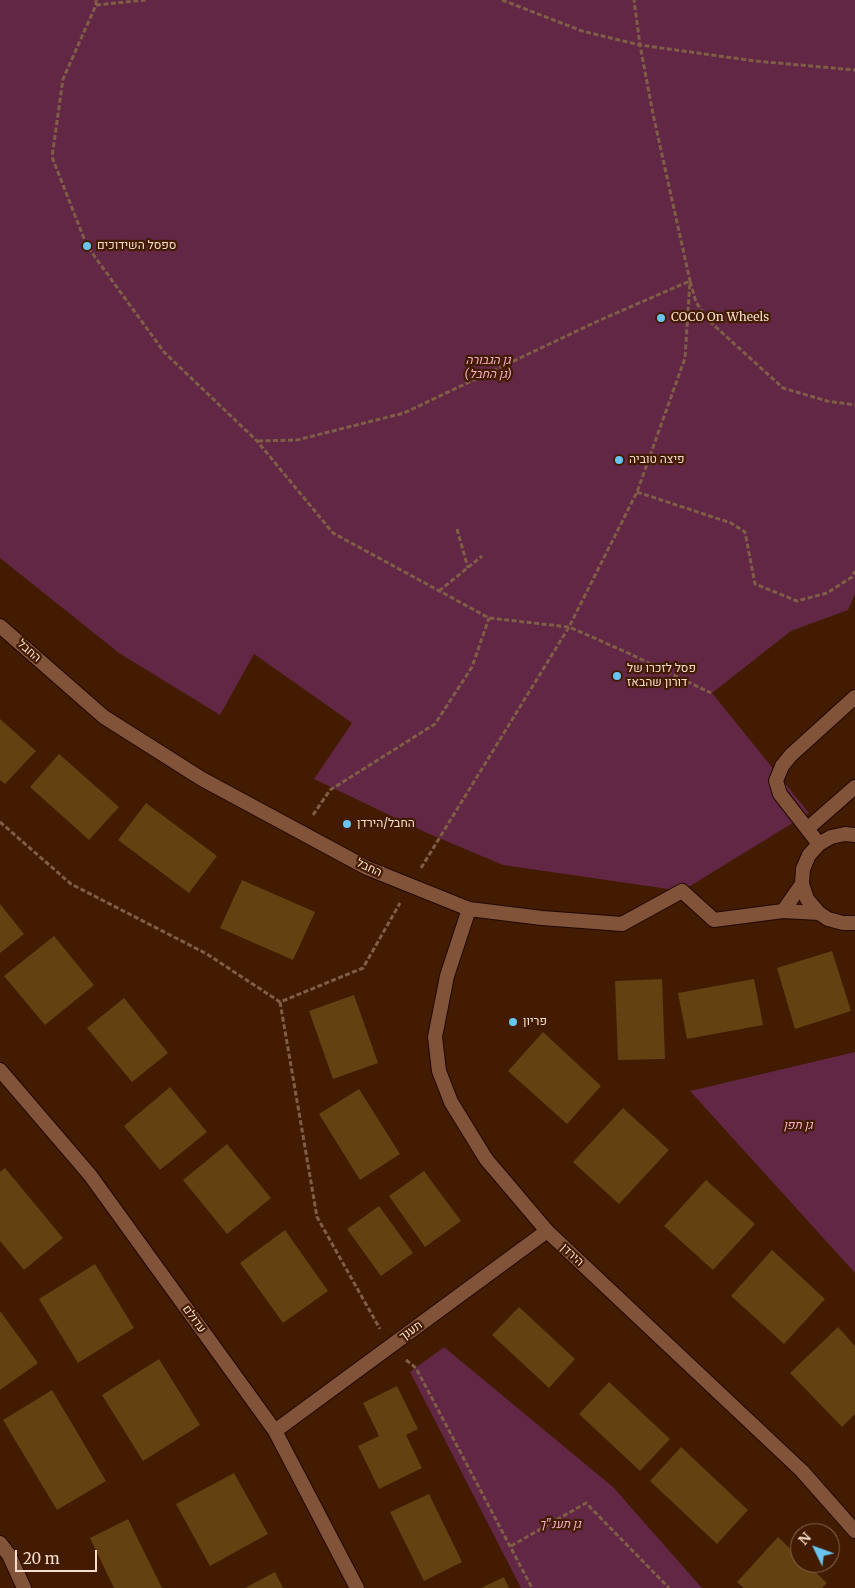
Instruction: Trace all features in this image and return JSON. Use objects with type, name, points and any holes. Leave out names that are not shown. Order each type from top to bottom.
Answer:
[{"type":"street","name":"החבל","points":[[0,626],[104,717],[202,779],[367,868],[469,909],[542,918],[622,924],[682,891],[714,920],[783,911],[818,913],[828,919],[854,924]]},
{"type":"street","points":[[819,844],[780,794],[776,781],[782,766],[791,755],[855,697]]},
{"type":"street","points":[[807,829],[855,787]]},
{"type":"street","points":[[818,913],[807,898],[802,884],[803,869],[808,855],[819,844],[831,837],[845,834],[855,835]]},
{"type":"street","points":[[783,911],[802,884]]},
{"type":"street","name":"הירדן","points":[[469,909],[447,976],[435,1037],[440,1071],[451,1102],[486,1159],[547,1231],[802,1471],[855,1532]]},
{"type":"street","name":"עדולם","points":[[0,1070],[90,1175],[275,1431],[357,1588]]},
{"type":"street","name":"תענך","points":[[275,1431],[547,1231]]},
{"type":"street","points":[[0,1543],[24,1588]]},
{"type":"path","points":[[96,0],[96,5],[63,79],[52,157],[87,246],[164,352],[257,441],[332,533],[489,618],[570,627],[712,693]]},
{"type":"path","points":[[96,5],[147,0]]},
{"type":"path","points":[[502,0],[582,31],[640,45],[755,61],[855,70]]},
{"type":"path","points":[[634,0],[640,45],[668,186],[696,302],[707,319],[783,388],[827,401],[855,405]]},
{"type":"path","points":[[257,441],[297,440],[404,412],[598,321],[690,281]]},
{"type":"path","points":[[280,1002],[363,968],[410,886],[570,627],[637,492],[685,358],[690,281]]},
{"type":"path","points":[[637,492],[731,523],[745,532],[755,584],[797,600],[827,593],[852,577],[855,571]]},
{"type":"path","points":[[457,529],[468,568]]},
{"type":"path","points":[[440,591],[482,556]]},
{"type":"path","points":[[301,832],[330,790],[436,724],[472,667],[489,618]]},
{"type":"path","points":[[0,822],[71,884],[207,954],[280,1002],[317,1218],[390,1346],[416,1368],[532,1588]]},
{"type":"path","points":[[511,1546],[586,1504],[669,1588]]},
{"type":"green space","name":"גן הגבורה (גן החבל)","points":[[0,0],[855,0],[855,594],[848,610],[791,631],[712,693],[809,813],[682,891],[503,865],[427,833],[314,779],[352,723],[254,654],[220,715],[119,653],[0,558]]},
{"type":"green space","name":"גן תפן","points":[[855,1052],[855,1273],[690,1091]]},
{"type":"green space","name":"גן תענ\"ך","points":[[444,1347],[613,1487],[702,1588],[521,1588],[410,1372]]},
{"type":"building","points":[[0,719],[36,751],[5,784],[0,780]]},
{"type":"building","points":[[59,754],[119,807],[89,840],[30,787]]},
{"type":"building","points":[[146,803],[217,856],[189,893],[118,840]]},
{"type":"building","points":[[242,880],[315,912],[293,960],[220,928]]},
{"type":"building","points":[[0,904],[24,934],[0,953]]},
{"type":"building","points":[[54,936],[94,985],[45,1025],[4,976]]},
{"type":"building","points":[[832,951],[851,1011],[795,1029],[777,968]]},
{"type":"building","points":[[662,979],[665,1059],[618,1060],[615,981]]},
{"type":"building","points":[[754,979],[763,1025],[687,1039],[678,993]]},
{"type":"building","points":[[354,995],[378,1063],[333,1079],[309,1011]]},
{"type":"building","points":[[124,998],[168,1053],[132,1082],[87,1028]]},
{"type":"building","points":[[543,1032],[601,1086],[567,1124],[508,1071]]},
{"type":"building","points":[[170,1087],[207,1132],[160,1170],[124,1126]]},
{"type":"building","points":[[359,1089],[400,1154],[360,1180],[319,1114]]},
{"type":"building","points":[[623,1108],[669,1150],[619,1204],[573,1162]]},
{"type":"building","points":[[227,1144],[271,1198],[227,1234],[183,1180]]},
{"type":"building","points":[[5,1168],[63,1238],[24,1270],[0,1241],[0,1172]]},
{"type":"building","points":[[424,1171],[461,1221],[425,1247],[389,1196]]},
{"type":"building","points":[[706,1180],[755,1224],[713,1270],[664,1226]]},
{"type":"building","points":[[379,1206],[413,1253],[381,1276],[347,1229]]},
{"type":"building","points":[[285,1230],[328,1291],[283,1323],[240,1263]]},
{"type":"building","points":[[772,1250],[825,1299],[784,1344],[731,1296]]},
{"type":"building","points":[[95,1264],[134,1328],[78,1363],[39,1299]]},
{"type":"building","points":[[519,1307],[575,1359],[549,1388],[492,1335]]},
{"type":"building","points":[[0,1311],[38,1363],[0,1390]]},
{"type":"building","points":[[838,1327],[855,1346],[855,1414],[842,1427],[790,1373]]},
{"type":"building","points":[[159,1359],[200,1425],[143,1461],[102,1395]]},
{"type":"building","points":[[609,1382],[670,1439],[640,1471],[579,1414]]},
{"type":"building","points":[[397,1386],[418,1429],[406,1435],[422,1468],[379,1489],[358,1446],[379,1436],[363,1403]]},
{"type":"building","points":[[52,1390],[106,1481],[57,1510],[3,1420]]},
{"type":"building","points":[[681,1447],[748,1510],[717,1544],[650,1481]]},
{"type":"building","points":[[234,1473],[268,1534],[210,1566],[176,1504]]},
{"type":"building","points":[[429,1494],[462,1562],[424,1581],[390,1512]]},
{"type":"building","points":[[128,1519],[162,1588],[114,1588],[90,1538]]},
{"type":"building","points":[[778,1537],[790,1548],[790,1573],[816,1573],[827,1583],[822,1588],[744,1588],[737,1582]]},
{"type":"building","points":[[275,1572],[283,1588],[245,1588]]},
{"type":"building","points":[[504,1577],[509,1588],[481,1588]]},
{"type":"place","name":"ספסל השידוכים","points":[[87,246]]},
{"type":"place","name":"COCO On Wheels","points":[[661,318]]},
{"type":"place","name":"פיצה טוביה","points":[[619,460]]},
{"type":"place","name":"פסל לזכרו של דורון שהבאז","points":[[617,676]]},
{"type":"place","name":"החבל/הירדן","points":[[347,824]]},
{"type":"place","name":"פריון","points":[[513,1022]]}]
